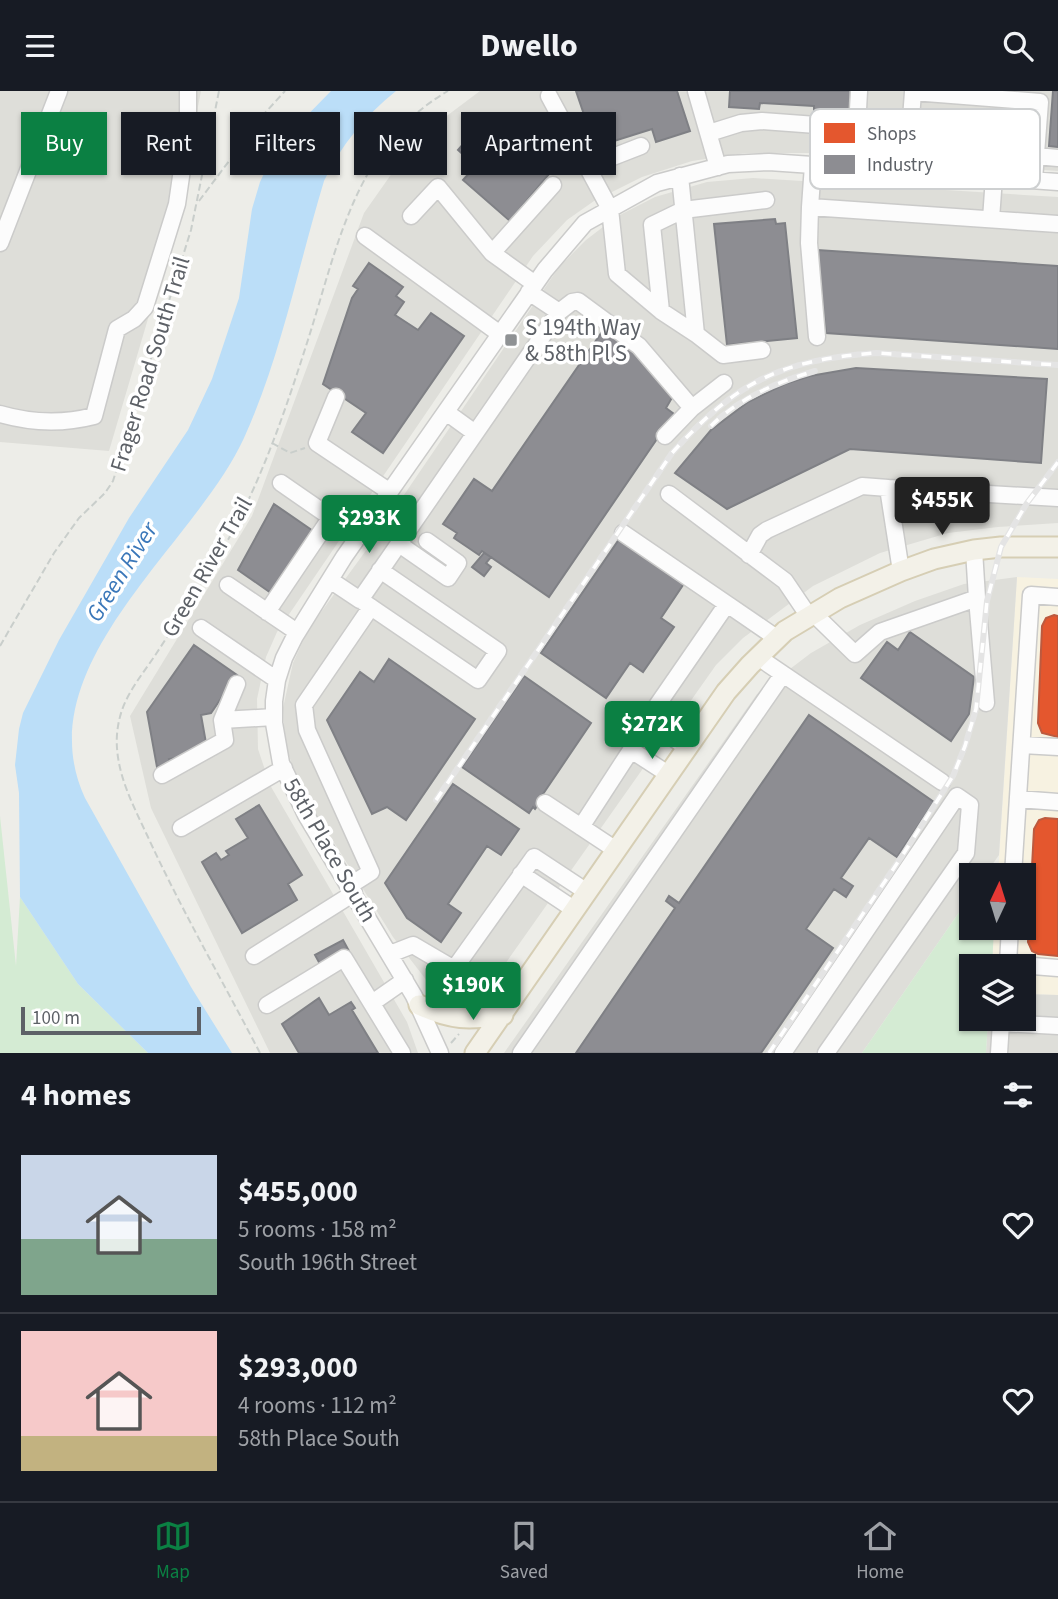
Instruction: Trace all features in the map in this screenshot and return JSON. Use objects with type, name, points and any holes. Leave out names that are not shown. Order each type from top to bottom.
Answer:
[{"type":"main road","points":[[475,1053],[726,692],[778,639],[810,614],[840,598],[934,559],[1001,547],[1058,547]]},
{"type":"main road","points":[[419,1005],[458,1019],[473,1020],[503,1015]]},
{"type":"street","points":[[0,243],[59,91]]},
{"type":"street","points":[[0,414],[22,420],[71,422],[94,416],[117,329],[134,319],[145,307],[177,204],[187,128],[188,91]]},
{"type":"street","points":[[696,91],[718,167]]},
{"type":"street","points":[[858,109],[859,91]]},
{"type":"street","points":[[912,109],[913,92],[1040,101],[1039,109]]},
{"type":"street","points":[[549,96],[558,112]]},
{"type":"street","points":[[709,133],[741,123],[762,121],[810,125]]},
{"type":"street","points":[[616,156],[641,146]]},
{"type":"street","points":[[1040,156],[1058,158]]},
{"type":"street","name":"58th Place South","points":[[444,1050],[306,815],[284,768],[277,745],[274,720],[277,680],[284,658],[330,579],[390,492],[532,288],[585,223],[657,183],[680,176],[718,167],[769,162],[810,165]]},
{"type":"street","points":[[591,175],[610,209],[617,274],[661,311],[723,355],[762,350]]},
{"type":"street","points":[[680,176],[696,334]]},
{"type":"street","name":"58th Place South","points":[[1040,180],[1058,182]]},
{"type":"street","points":[[492,253],[553,185]]},
{"type":"street","points":[[411,216],[438,187],[492,253],[559,312]]},
{"type":"street","points":[[811,189],[808,243],[817,337]]},
{"type":"street","points":[[991,219],[993,189]]},
{"type":"street","points":[[661,311],[652,225],[683,210],[766,200]]},
{"type":"street","points":[[810,207],[1058,224]]},
{"type":"street","points":[[365,236],[500,334]]},
{"type":"street","points":[[254,956],[351,890],[371,872],[307,730],[304,705],[365,604],[380,570],[559,312],[572,302],[578,301],[639,346],[692,408]]},
{"type":"street","points":[[665,436],[692,408],[724,383]]},
{"type":"street","points":[[336,397],[317,443],[390,492]]},
{"type":"street","points":[[446,412],[475,433]]},
{"type":"street","points":[[281,483],[359,537]]},
{"type":"street","points":[[749,555],[760,535],[767,530],[862,486],[1058,498]]},
{"type":"street","points":[[888,488],[901,571]]},
{"type":"street","points":[[669,494],[785,582],[810,614],[855,654],[880,632],[977,598]]},
{"type":"street","points":[[268,612],[331,517]]},
{"type":"street","points":[[623,533],[778,639]]},
{"type":"street","points":[[399,544],[448,577],[458,563],[427,541]]},
{"type":"street","points":[[974,551],[986,703]]},
{"type":"street","points":[[330,579],[478,680],[498,651],[380,570]]},
{"type":"street","points":[[228,585],[297,632]]},
{"type":"street","points":[[1014,863],[1031,595],[1058,597]]},
{"type":"street","points":[[687,747],[647,720],[727,604]]},
{"type":"street","points":[[201,628],[277,680]]},
{"type":"street","points":[[758,657],[942,782]]},
{"type":"street","points":[[521,1053],[783,674]]},
{"type":"street","points":[[162,775],[225,740],[222,720],[237,684]]},
{"type":"street","points":[[222,720],[306,722]]},
{"type":"street","points":[[1022,745],[1058,747]]},
{"type":"street","points":[[581,827],[631,750],[668,774]]},
{"type":"street","points":[[181,828],[284,768]]},
{"type":"street","points":[[783,1053],[957,796],[970,805],[966,853],[826,1053]]},
{"type":"street","points":[[1018,799],[1058,802]]},
{"type":"street","points":[[545,803],[616,850]]},
{"type":"street","points":[[390,954],[413,945],[454,969],[534,857],[587,892]]},
{"type":"street","points":[[521,874],[575,910]]},
{"type":"street","points":[[1009,940],[1008,964],[1058,968]]},
{"type":"street","points":[[267,1005],[344,958],[402,1053]]},
{"type":"street","points":[[372,1003],[405,980]]},
{"type":"street","points":[[999,1053],[1001,1023],[1058,1027]]},
{"type":"path","name":"Frager Road South Trail","points":[[0,646],[54,553],[79,518],[113,481],[181,268],[197,204],[219,91]]},
{"type":"path","points":[[197,204],[265,113],[285,91]]},
{"type":"path","name":"Green River Trail","points":[[260,1053],[175,894],[125,787],[117,747],[117,729],[128,696],[229,539],[250,498],[306,347],[340,232],[358,190],[373,165],[404,127],[448,91]]},
{"type":"path","points":[[271,443],[290,453],[317,443]]},
{"type":"path","points":[[444,1050],[462,1029]]},
{"type":"shaded area","points":[[0,91],[201,91],[197,112],[121,112],[121,175],[185,175],[175,227],[109,451],[0,442]]},
{"type":"shaded area","points":[[480,91],[1058,91],[1058,171],[1040,170],[1040,109],[810,109],[810,153],[745,153],[692,161],[642,177],[594,201],[567,220],[533,256],[277,632],[266,657],[257,699],[258,749],[270,785],[407,1022],[418,1053],[270,1053],[151,808],[130,716],[252,516],[364,213],[391,175],[447,175],[447,116]]},
{"type":"shaded area","points":[[753,178],[810,182],[810,189],[930,189],[1058,197],[1058,523],[948,533],[880,553],[813,586],[743,638],[716,665],[481,998],[465,1008],[454,1006],[441,999],[393,937],[300,788],[285,744],[283,708],[293,663],[308,630],[370,545],[559,267],[586,240],[616,217],[655,197],[707,182]]},
{"type":"shaded area","points":[[1017,577],[1058,579],[1058,995],[1036,994],[1036,954],[993,954],[993,940],[1036,940],[1036,863],[999,863]]},
{"type":"shaded area","points":[[1017,577],[999,855],[993,863],[959,863],[959,912],[862,1053],[504,1053],[757,694],[811,653],[860,625],[915,601],[964,584]]},
{"type":"shaded area","points":[[1036,994],[1058,995],[1058,1053],[986,1053],[987,1031],[1036,1031]]},
{"type":"green space","points":[[0,816],[16,966],[20,897],[78,984],[148,1053],[0,1053]]},
{"type":"green space","points":[[959,912],[959,940],[993,940],[993,954],[959,954],[959,1031],[987,1031],[986,1053],[862,1053]]},
{"type":"water","points":[[331,91],[396,91],[373,112],[354,112],[354,133],[340,152],[340,112],[310,112]]},
{"type":"water","name":"Green River","points":[[263,175],[327,175],[279,343],[257,407],[244,438],[220,479],[123,609],[95,655],[77,701],[72,749],[85,798],[191,987],[232,1053],[148,1053],[78,984],[20,897],[19,793],[15,765],[19,729],[23,713],[59,640],[129,518],[188,430],[212,379],[239,298],[252,209]]},
{"type":"building: Shops","points":[[1058,616],[1058,737],[1042,733],[1038,723],[1042,626],[1046,618]]},
{"type":"building: Shops","points":[[1058,819],[1058,956],[1038,954],[1032,951],[1028,942],[1036,940],[1036,863],[1032,863],[1034,829],[1039,820]]},
{"type":"building: Industry","points":[[576,91],[677,91],[690,131],[656,142],[652,129],[616,140],[616,112],[583,112]]},
{"type":"building: Industry","points":[[730,91],[851,91],[850,109],[814,109],[814,106],[760,103],[759,109],[729,107]]},
{"type":"building: Industry","points":[[1053,91],[1058,91],[1058,147],[1049,146]]},
{"type":"building: Industry","points":[[468,175],[548,175],[510,221],[463,180]]},
{"type":"building: Industry","points":[[775,219],[776,224],[785,223],[797,338],[727,345],[714,224]]},
{"type":"building: Industry","points":[[817,250],[1058,266],[1058,349],[826,333]]},
{"type":"building: Industry","points":[[369,263],[403,287],[396,296],[404,302],[395,315],[418,330],[431,313],[464,336],[383,453],[352,432],[366,413],[323,384],[352,298],[358,289],[353,286]]},
{"type":"building: Industry","points":[[604,329],[628,346],[673,396],[666,408],[674,414],[549,597],[482,551],[479,555],[454,538],[457,533],[443,524],[474,479],[492,491]]},
{"type":"building: Industry","points":[[856,368],[1047,379],[1041,463],[850,449],[727,509],[675,473],[711,430],[748,402],[785,384],[810,376]]},
{"type":"building: Industry","points":[[274,504],[316,533],[274,595],[238,570]]},
{"type":"building: Industry","points":[[620,538],[685,582],[661,618],[674,627],[643,672],[630,663],[606,698],[541,653]]},
{"type":"building: Industry","points":[[484,553],[491,557],[486,563],[491,567],[484,576],[472,567]]},
{"type":"building: Industry","points":[[910,632],[974,677],[969,714],[951,741],[861,678],[887,642],[898,650]]},
{"type":"building: Industry","points":[[194,645],[237,675],[211,713],[201,715],[206,743],[183,757],[169,759],[170,764],[157,767],[147,712]]},
{"type":"building: Industry","points":[[389,659],[475,719],[406,820],[387,807],[372,814],[327,720],[360,672],[374,682]]},
{"type":"building: Industry","points":[[524,676],[591,723],[541,797],[543,798],[529,813],[462,767]]},
{"type":"building: Industry","points":[[809,715],[934,802],[897,857],[869,838],[841,878],[853,886],[846,897],[834,889],[806,929],[833,948],[761,1053],[576,1053],[675,908],[666,901],[669,896],[679,903]]},
{"type":"building: Industry","points":[[453,784],[519,829],[501,855],[487,846],[448,904],[461,913],[441,942],[407,918],[385,883]]},
{"type":"building: Industry","points":[[259,805],[302,875],[288,884],[297,900],[242,933],[202,862],[216,853],[221,860],[229,855],[226,851],[248,838],[236,819]]},
{"type":"building: Industry","points":[[343,940],[349,951],[321,966],[315,955]]},
{"type":"building: Industry","points":[[319,998],[329,1015],[351,1002],[355,1008],[352,1010],[378,1053],[299,1053],[282,1024]]},
{"type":"railway","points":[[436,800],[672,453],[717,408],[739,392],[786,369],[842,356],[876,353],[1058,365]]},
{"type":"railway","points":[[711,426],[734,407],[759,392],[815,371]]},
{"type":"railway","points":[[769,1053],[953,776],[976,709],[987,601],[1001,547],[1027,503],[1058,462]]},
{"type":"place","name":"S 194th Way & 58th Pl S","points":[[511,340]]}]
